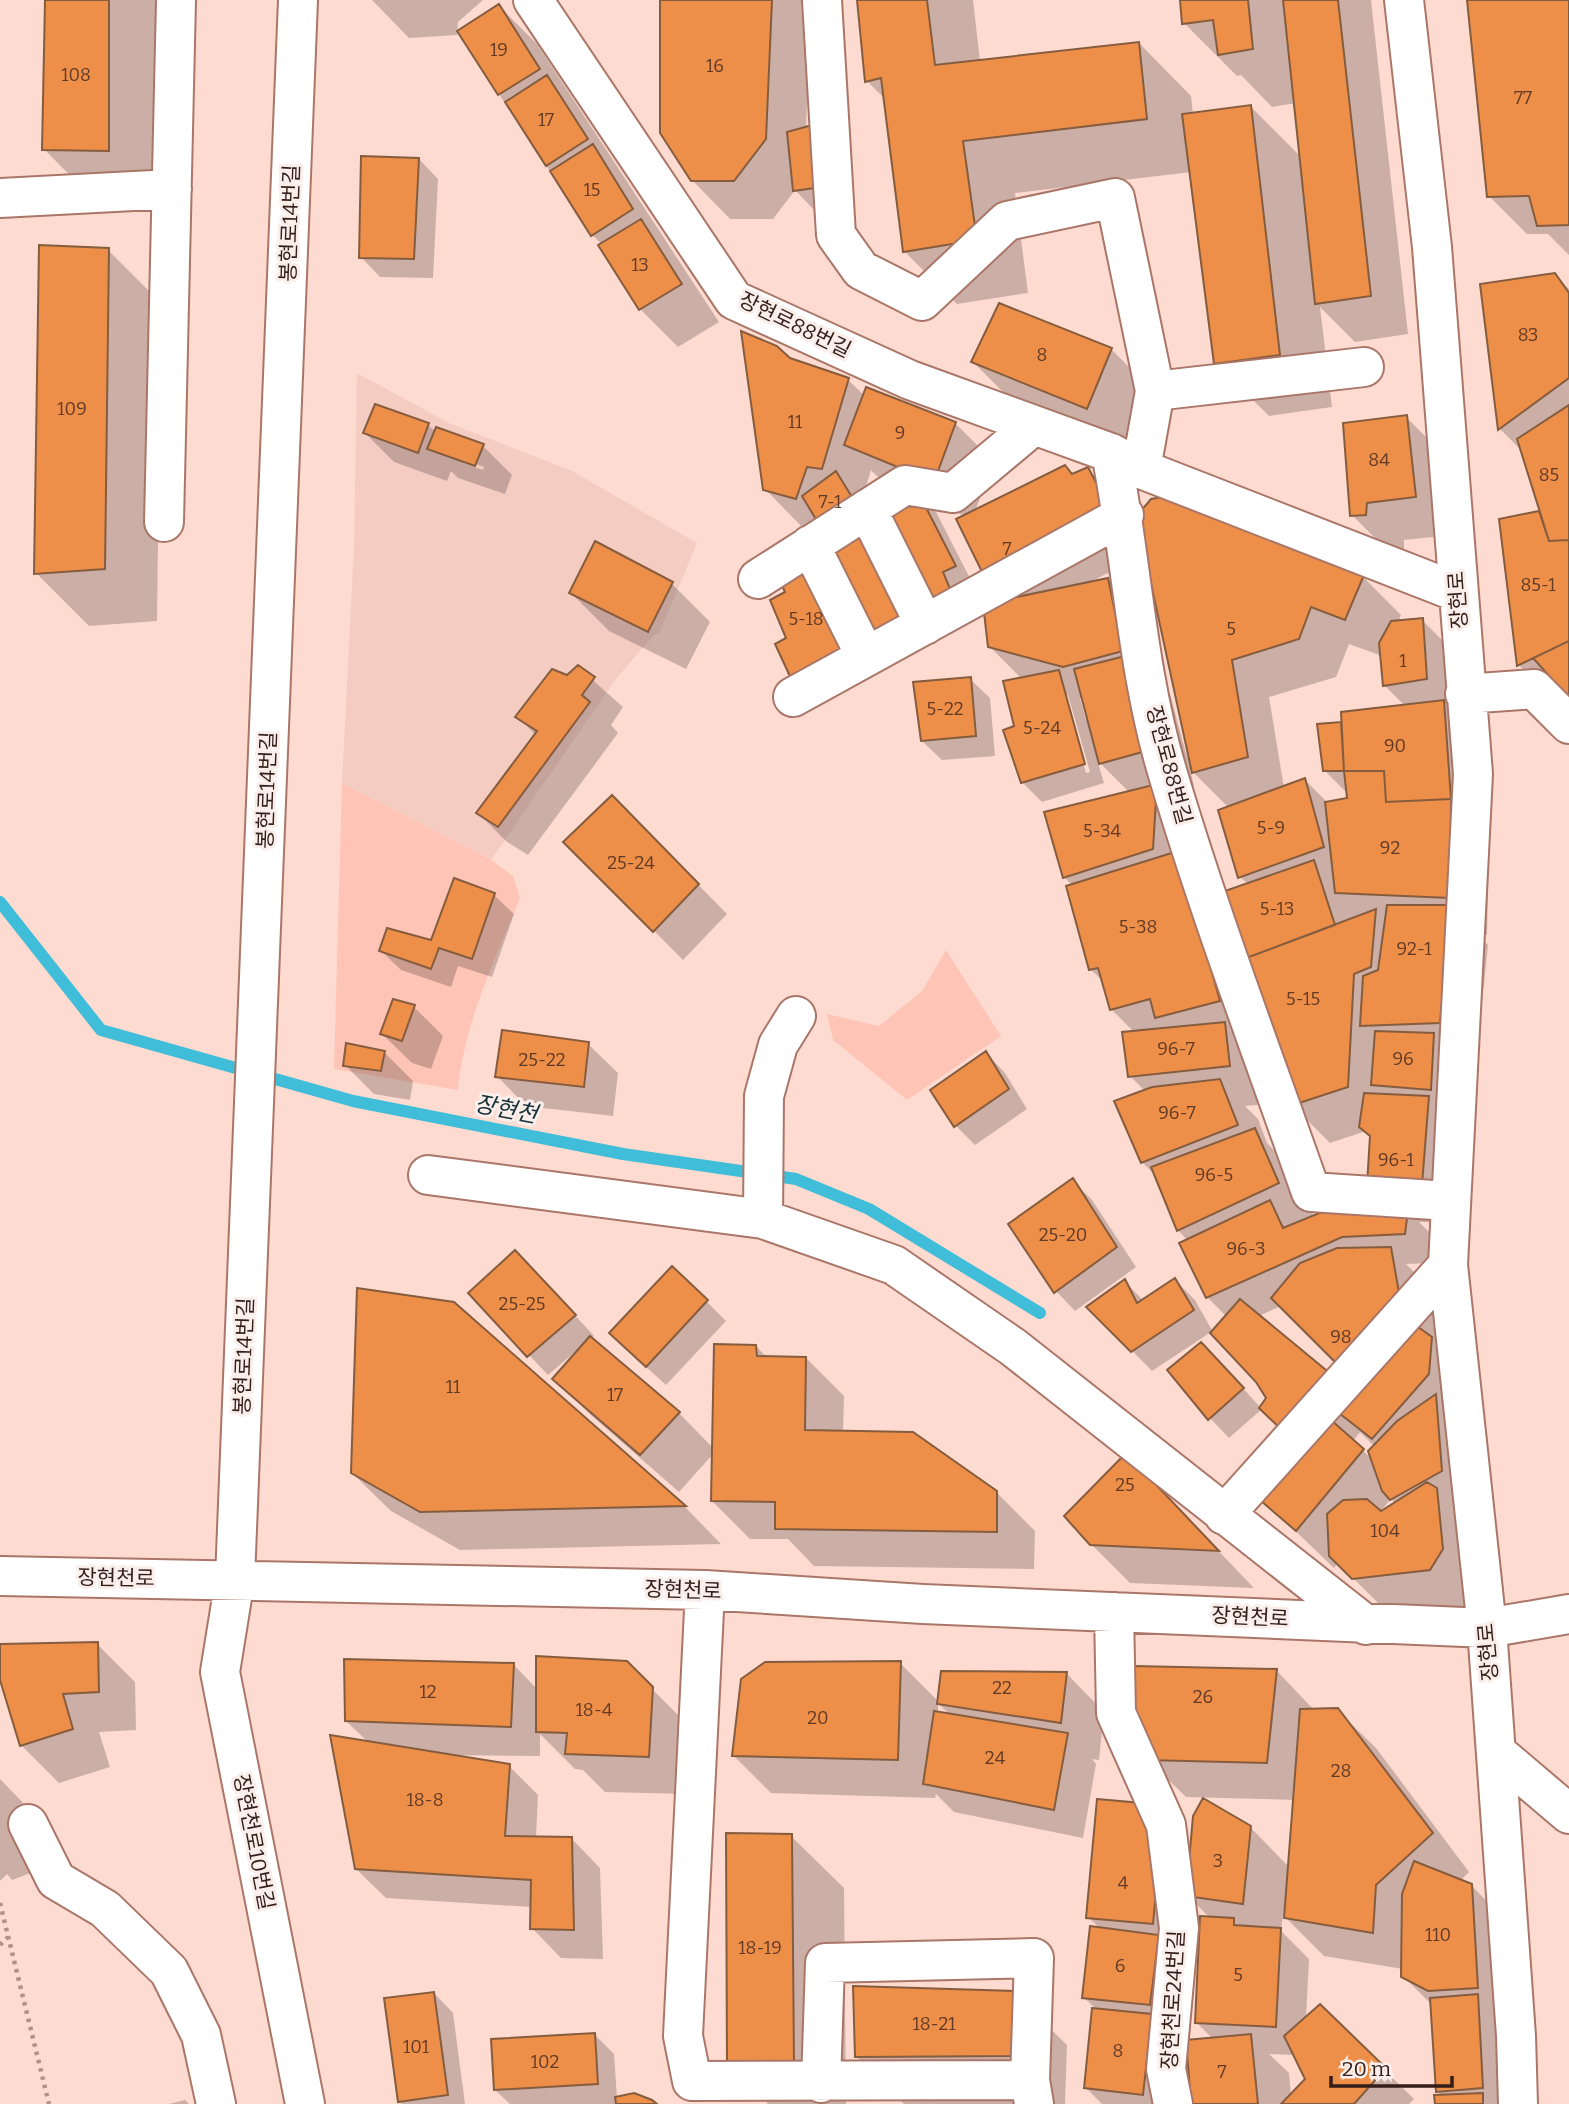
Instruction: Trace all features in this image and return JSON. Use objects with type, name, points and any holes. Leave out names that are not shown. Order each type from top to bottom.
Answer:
[{"type":"street","points":[[164,522],[176,0]]},
{"type":"street","name":"봉현로14번길","points":[[235,1580],[298,0]]},
{"type":"street","name":"장현로88번길","points":[[533,0],[734,300],[910,380],[1126,461],[1457,592]]},
{"type":"street","points":[[822,0],[835,235],[861,270],[922,301],[1007,221],[1115,198],[1155,391],[1126,461]]},
{"type":"street","name":"장현로","points":[[1404,0],[1432,247],[1473,774],[1449,1201],[1448,1265],[1487,1628],[1516,2036],[1518,2104]]},
{"type":"street","points":[[0,198],[172,189]]},
{"type":"street","points":[[1155,391],[1364,367]]},
{"type":"street","points":[[758,579],[905,485],[953,493],[1033,426]]},
{"type":"street","name":"장현로88번길","points":[[1126,461],[1124,515],[1139,647],[1166,770],[1311,1192],[1449,1201]]},
{"type":"street","points":[[867,509],[925,625]]},
{"type":"street","points":[[793,697],[1124,515]]},
{"type":"street","points":[[810,545],[866,657]]},
{"type":"street","points":[[1465,694],[1534,689],[1569,724]]},
{"type":"street","points":[[762,1219],[764,1096],[778,1045],[796,1016]]},
{"type":"street","points":[[428,1175],[762,1219],[894,1265],[1013,1347],[1366,1625]]},
{"type":"street","points":[[1224,1515],[1448,1265]]},
{"type":"street","name":"장현천로","points":[[0,1576],[705,1590],[1114,1612],[1243,1615],[1366,1625],[1487,1628],[1569,1614]]},
{"type":"street","name":"장현천로10번길","points":[[235,1580],[220,1672],[305,2104]]},
{"type":"street","points":[[705,1590],[683,2036],[694,2093],[821,2082],[1032,2092],[1034,1958],[825,1963],[821,2082]]},
{"type":"street","name":"장현천로24번길","points":[[1114,1612],[1116,1713],[1166,1825],[1179,1928],[1166,2069],[1173,2104]]},
{"type":"street","points":[[1496,1752],[1569,1814]]},
{"type":"street","points":[[28,1824],[56,1880],[105,1909],[169,1971],[201,2035],[216,2104]]},
{"type":"path","points":[[0,1902],[49,2104]]},
{"type":"path","points":[[0,1945],[8,1936]]},
{"type":"shaded area","points":[[357,373],[449,423],[572,471],[697,543],[660,632],[652,637],[615,680],[491,860],[342,783],[354,546]]},
{"type":"shaded area","points":[[342,783],[491,860],[513,876],[520,898],[474,1016],[461,1065],[458,1090],[334,1069]]},
{"type":"shaded area","points":[[946,950],[1001,1036],[907,1100],[833,1040],[827,1014],[879,1026],[922,991]]},
{"type":"building","points":[[45,0],[109,0],[109,151],[42,150]]},
{"type":"building","points":[[660,0],[772,0],[766,139],[734,181],[691,181],[660,133]]},
{"type":"building","points":[[857,0],[927,0],[935,65],[1139,42],[1147,119],[963,141],[977,240],[903,252],[881,78],[865,82]]},
{"type":"building","points":[[1180,0],[1248,0],[1253,49],[1218,55],[1213,20],[1182,24]]},
{"type":"building","points":[[1283,0],[1338,0],[1371,296],[1315,304]]},
{"type":"building","points":[[1467,0],[1569,0],[1569,225],[1537,226],[1529,196],[1487,197]]},
{"type":"building","points":[[499,4],[540,69],[498,95],[457,31]]},
{"type":"building","points":[[547,75],[588,139],[546,166],[505,102]]},
{"type":"building","points":[[1251,105],[1280,355],[1214,364],[1182,114]]},
{"type":"building","points":[[823,122],[829,186],[793,191],[787,132]]},
{"type":"building","points":[[593,144],[633,209],[591,236],[550,171]]},
{"type":"building","points":[[361,156],[419,158],[414,259],[359,258]]},
{"type":"building","points":[[641,219],[682,284],[639,310],[598,245]]},
{"type":"building","points":[[39,245],[109,248],[105,569],[34,574]]},
{"type":"building","points":[[1555,273],[1569,293],[1569,378],[1498,430],[1480,284]]},
{"type":"building","points":[[999,303],[1112,348],[1087,409],[971,362]]},
{"type":"building","points":[[741,331],[777,346],[790,358],[849,378],[822,469],[807,467],[796,499],[763,490]]},
{"type":"building","points":[[866,387],[956,422],[934,482],[844,445]]},
{"type":"building","points":[[375,404],[429,423],[418,453],[363,433]]},
{"type":"building","points":[[1569,405],[1569,540],[1549,541],[1517,439]]},
{"type":"building","points":[[1407,415],[1416,497],[1367,503],[1366,515],[1350,516],[1343,423]]},
{"type":"building","points":[[436,427],[484,444],[475,466],[427,449]]},
{"type":"building","points":[[1065,465],[1072,474],[1088,467],[1112,514],[985,578],[956,519]]},
{"type":"building","points":[[836,471],[858,507],[823,531],[802,496]]},
{"type":"building","points":[[917,490],[956,566],[943,572],[953,596],[929,608],[878,510]]},
{"type":"building","points":[[1168,496],[1364,575],[1345,620],[1311,607],[1299,639],[1232,660],[1248,757],[1192,773],[1139,528],[1140,512],[1151,499]]},
{"type":"building","points":[[1539,511],[1549,541],[1569,540],[1569,641],[1517,666],[1499,519]]},
{"type":"building","points":[[863,523],[909,620],[870,642],[822,546]]},
{"type":"building","points":[[595,541],[673,582],[648,632],[569,593]]},
{"type":"building","points":[[806,560],[850,655],[794,685],[775,644],[786,638],[770,600],[785,592],[777,574]]},
{"type":"building","points":[[1108,578],[1123,651],[1063,667],[988,647],[983,604]]},
{"type":"building","points":[[1423,618],[1427,679],[1383,686],[1379,643],[1391,621]]},
{"type":"building","points":[[1569,641],[1569,698],[1533,658]]},
{"type":"building","points":[[1133,654],[1157,748],[1099,764],[1074,669]]},
{"type":"building","points":[[578,665],[595,677],[582,695],[590,702],[498,827],[476,813],[537,731],[515,717],[552,669],[567,675]]},
{"type":"building","points":[[1059,670],[1085,764],[1021,783],[1003,730],[1014,726],[1003,681]]},
{"type":"building","points":[[971,677],[976,736],[921,741],[913,682]]},
{"type":"building","points":[[1444,700],[1451,799],[1386,802],[1384,771],[1344,771],[1341,712]]},
{"type":"building","points":[[1341,722],[1344,771],[1323,771],[1317,724]]},
{"type":"building","points":[[1344,771],[1384,771],[1386,802],[1451,799],[1450,898],[1335,893],[1325,802],[1347,798]]},
{"type":"building","points":[[1305,778],[1324,847],[1238,878],[1218,810]]},
{"type":"building","points":[[1157,784],[1153,849],[1063,878],[1044,812]]},
{"type":"building","points":[[612,795],[699,884],[653,932],[563,842]]},
{"type":"building","points":[[1178,851],[1220,1001],[1155,1018],[1150,999],[1110,1010],[1098,968],[1089,970],[1066,886]]},
{"type":"building","points":[[1314,860],[1335,925],[1241,960],[1219,893]]},
{"type":"building","points":[[454,878],[495,893],[472,959],[439,948],[431,969],[379,951],[387,928],[431,940]]},
{"type":"building","points":[[1387,905],[1451,905],[1440,1023],[1360,1026],[1363,976],[1378,970]]},
{"type":"building","points":[[1376,909],[1371,967],[1354,974],[1348,1087],[1290,1106],[1241,960]]},
{"type":"building","points":[[393,999],[415,1005],[402,1041],[380,1034]]},
{"type":"building","points":[[1225,1022],[1230,1066],[1128,1077],[1122,1032]]},
{"type":"building","points":[[502,1030],[589,1042],[584,1087],[495,1077]]},
{"type":"building","points":[[1375,1031],[1434,1033],[1431,1090],[1371,1085]]},
{"type":"building","points":[[346,1043],[385,1051],[381,1071],[343,1066]]},
{"type":"building","points":[[986,1051],[1009,1089],[954,1127],[930,1090]]},
{"type":"building","points":[[1220,1079],[1238,1125],[1141,1163],[1114,1101],[1152,1087]]},
{"type":"building","points":[[1364,1093],[1429,1096],[1422,1185],[1367,1185],[1370,1136],[1359,1127]]},
{"type":"building","points":[[1255,1128],[1279,1183],[1177,1231],[1151,1167]]},
{"type":"building","points":[[1073,1178],[1117,1247],[1054,1293],[1008,1224]]},
{"type":"building","points":[[1270,1200],[1283,1228],[1334,1207],[1408,1210],[1405,1234],[1342,1237],[1206,1298],[1179,1243]]},
{"type":"building","points":[[1391,1247],[1401,1304],[1343,1370],[1271,1298],[1300,1263],[1337,1248]]},
{"type":"building","points":[[515,1250],[576,1315],[527,1357],[468,1293]]},
{"type":"building","points":[[672,1266],[708,1300],[646,1367],[609,1333]]},
{"type":"building","points":[[1175,1278],[1194,1310],[1131,1352],[1086,1307],[1125,1279],[1137,1303]]},
{"type":"building","points":[[357,1288],[454,1302],[686,1506],[420,1512],[351,1473]]},
{"type":"building","points":[[1240,1299],[1337,1379],[1287,1435],[1259,1408],[1266,1398],[1256,1382],[1210,1333]]},
{"type":"building","points":[[1414,1324],[1432,1337],[1429,1374],[1372,1439],[1339,1413]]},
{"type":"building","points":[[590,1336],[680,1412],[640,1455],[552,1379]]},
{"type":"building","points":[[1201,1342],[1244,1388],[1208,1420],[1167,1370]]},
{"type":"building","points":[[714,1344],[756,1345],[757,1356],[806,1357],[805,1430],[913,1432],[997,1491],[997,1532],[775,1529],[775,1502],[711,1501]]},
{"type":"building","points":[[1436,1394],[1442,1471],[1390,1500],[1382,1491],[1368,1451],[1397,1421]]},
{"type":"building","points":[[1331,1420],[1364,1449],[1296,1531],[1261,1501]]},
{"type":"building","points":[[1126,1453],[1219,1551],[1090,1545],[1064,1516]]},
{"type":"building","points":[[1427,1482],[1437,1488],[1443,1549],[1430,1570],[1352,1579],[1329,1556],[1327,1514],[1343,1500],[1367,1499],[1381,1511]]},
{"type":"building","points":[[98,1642],[99,1692],[63,1694],[73,1729],[20,1746],[0,1680],[0,1644]]},
{"type":"building","points":[[536,1656],[627,1661],[653,1687],[649,1757],[565,1754],[567,1733],[536,1732]]},
{"type":"building","points":[[344,1659],[514,1663],[511,1727],[345,1721]]},
{"type":"building","points":[[901,1661],[898,1760],[732,1756],[741,1679],[765,1662]]},
{"type":"building","points":[[1133,1666],[1277,1669],[1267,1763],[1146,1760],[1131,1725]]},
{"type":"building","points":[[941,1671],[1067,1672],[1061,1723],[937,1704]]},
{"type":"building","points":[[1338,1708],[1433,1833],[1376,1885],[1373,1933],[1284,1918],[1300,1709]]},
{"type":"building","points":[[934,1711],[1068,1733],[1054,1810],[923,1784]]},
{"type":"building","points":[[330,1735],[510,1764],[505,1836],[572,1837],[574,1930],[530,1929],[531,1880],[355,1869]]},
{"type":"building","points":[[1203,1798],[1251,1826],[1243,1904],[1186,1896],[1193,1816]]},
{"type":"building","points":[[1097,1799],[1142,1803],[1160,1848],[1153,1924],[1086,1918]]},
{"type":"building","points":[[726,1833],[792,1834],[794,2062],[727,2065]]},
{"type":"building","points":[[1414,1861],[1472,1884],[1478,1988],[1428,1991],[1401,1977],[1402,1894]]},
{"type":"building","points":[[1200,1916],[1234,1918],[1234,1925],[1281,1928],[1276,2027],[1195,2023]]},
{"type":"building","points":[[1090,1926],[1159,1935],[1150,2005],[1082,1998]]},
{"type":"building","points":[[853,1986],[1015,1991],[1012,2056],[855,2057]]},
{"type":"building","points":[[434,1992],[448,2095],[398,2102],[384,1998]]},
{"type":"building","points":[[1478,1994],[1483,2088],[1436,2092],[1430,1998]]},
{"type":"building","points":[[1320,2004],[1386,2068],[1354,2104],[1281,2104],[1305,2079],[1284,2036]]},
{"type":"building","points":[[1092,2008],[1152,2014],[1143,2095],[1084,2088]]},
{"type":"building","points":[[595,2033],[598,2084],[494,2090],[491,2039]]},
{"type":"building","points":[[1251,2034],[1258,2104],[1191,2104],[1186,2040]]},
{"type":"building","points":[[634,2093],[657,2104],[616,2104],[615,2097]]},
{"type":"building","points":[[1483,2093],[1483,2104],[1435,2104],[1434,2095]]},
{"type":"waterway","name":"장현천","points":[[0,902],[101,1030],[353,1101],[623,1154],[796,1179],[869,1209],[1040,1313]]}]
